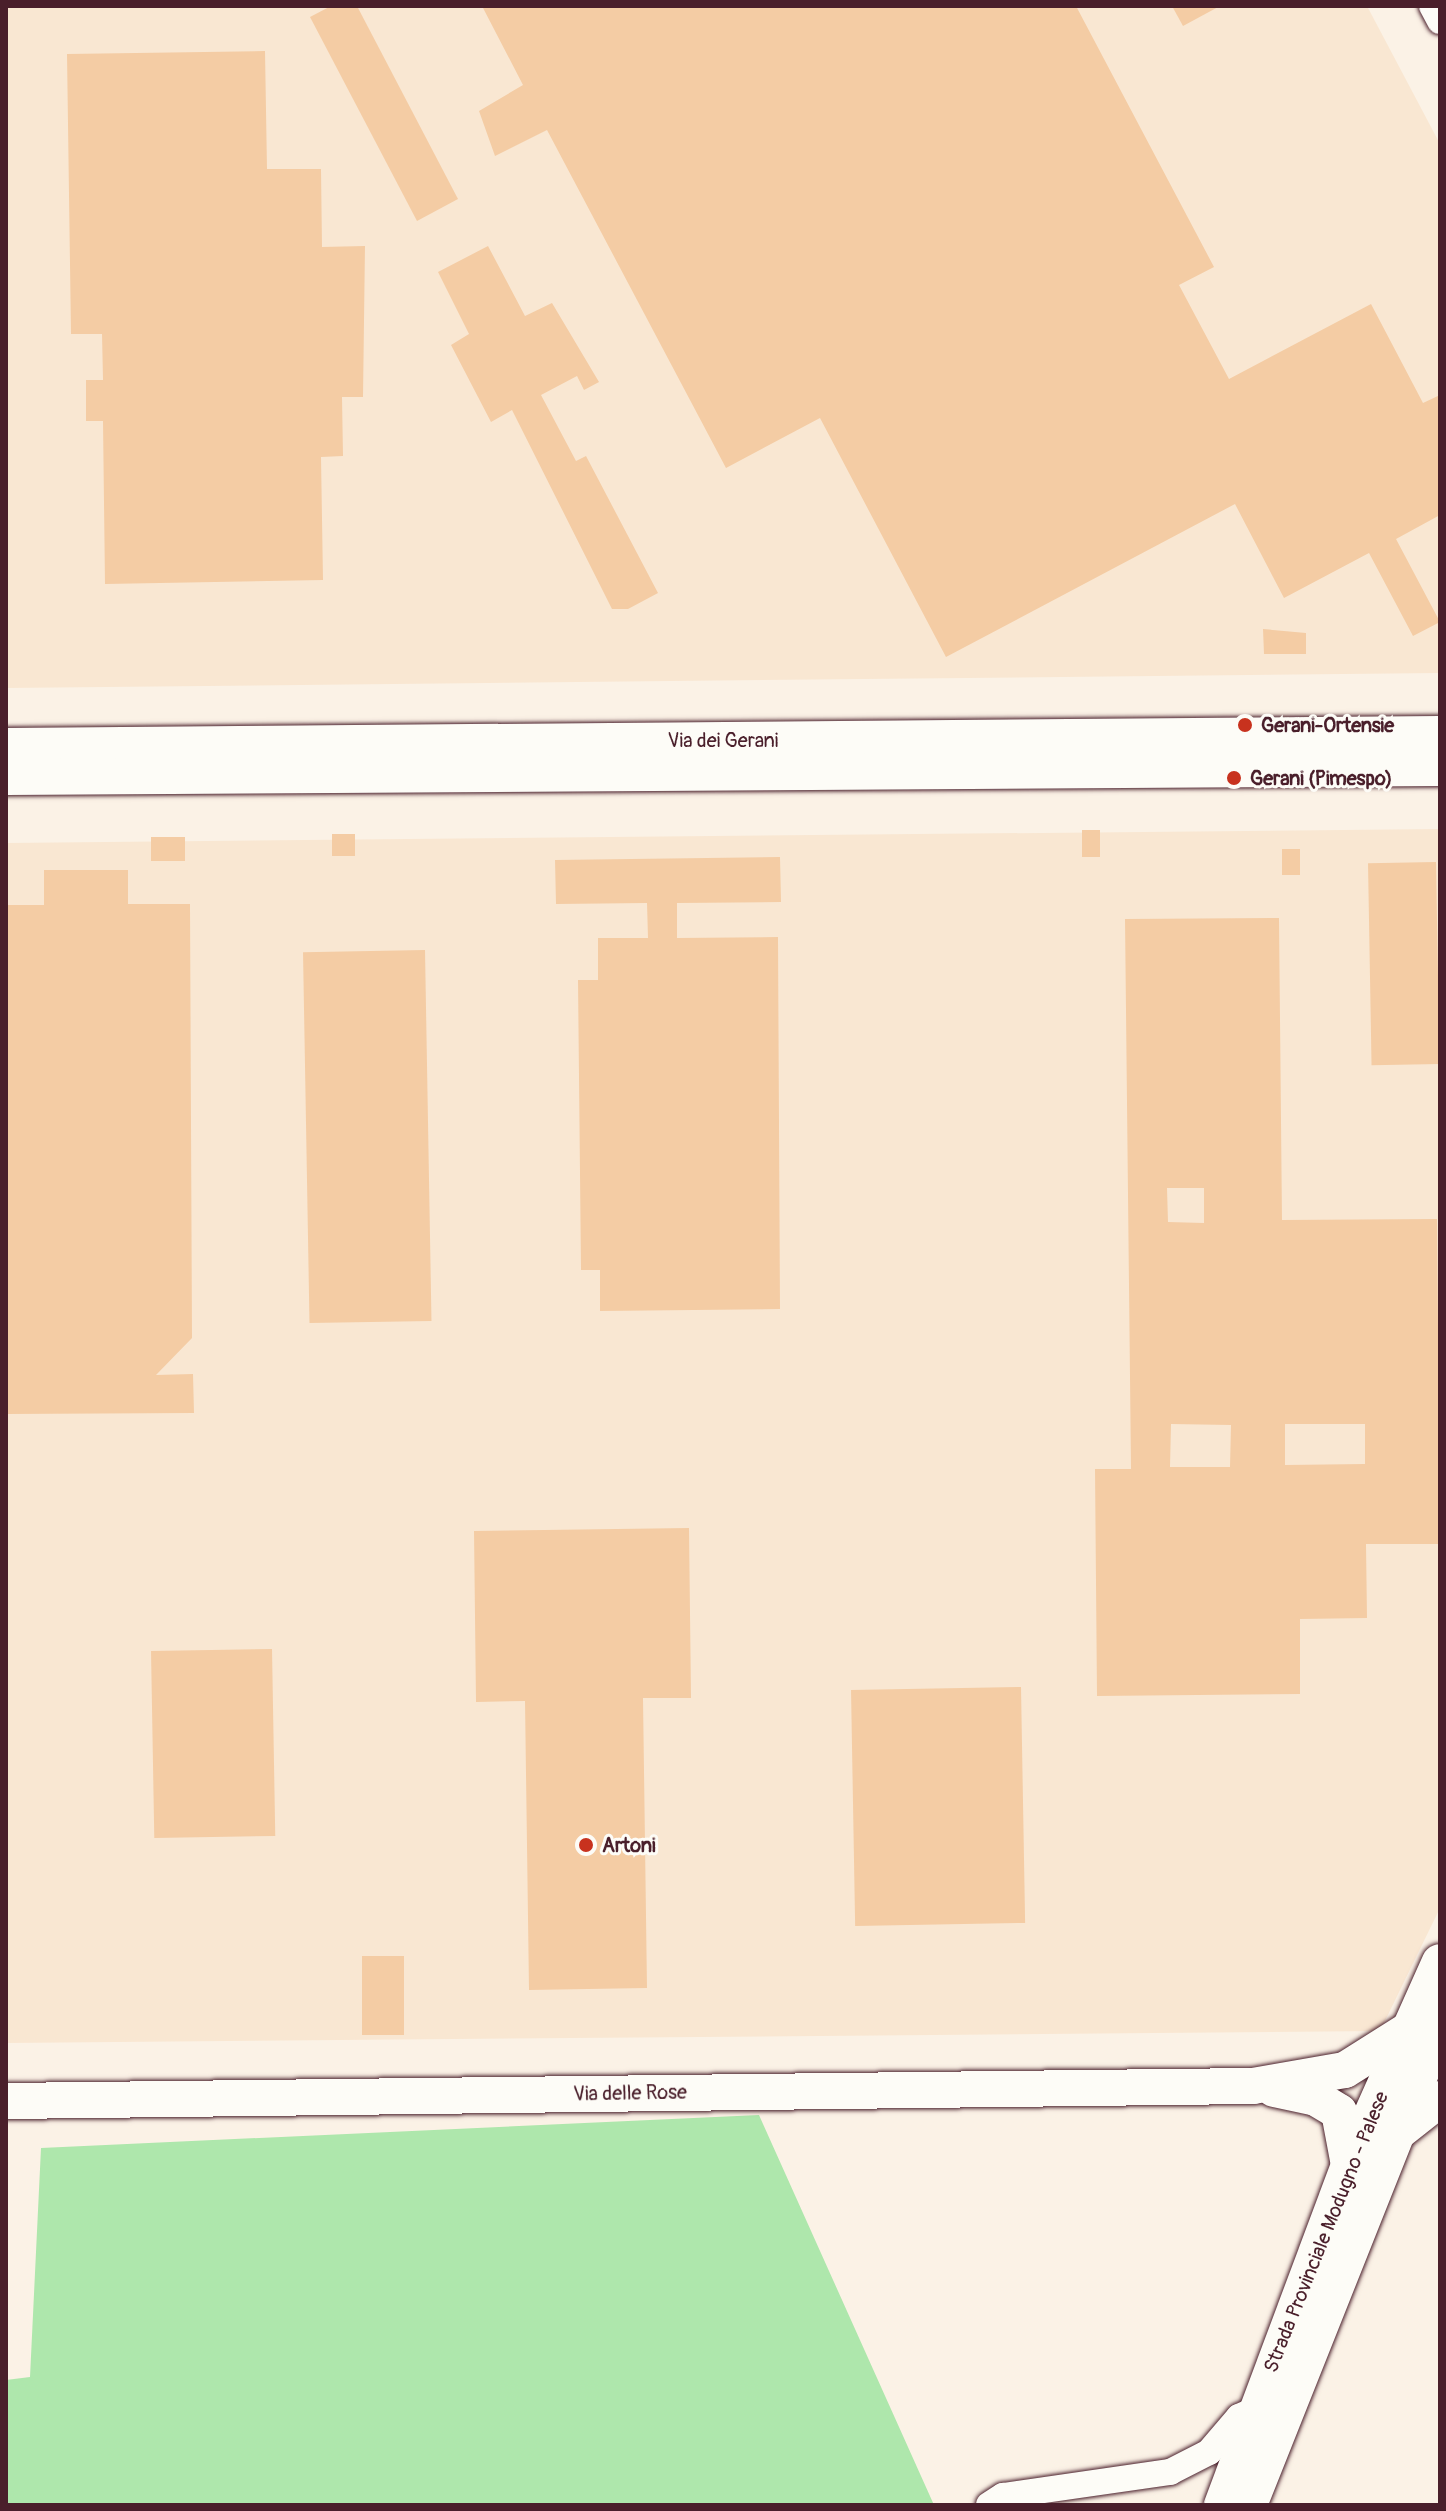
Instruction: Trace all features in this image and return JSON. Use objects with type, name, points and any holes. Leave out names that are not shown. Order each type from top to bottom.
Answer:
[{"type":"street","points":[[1432,6],[1440,21]]},
{"type":"street","name":"Via dei Gerani","points":[[6,746],[1440,734]]},
{"type":"street","name":"Via dei Gerani","points":[[6,777],[1440,768]]},
{"type":"street","name":"Strada Provinciale Modugno - Palese","points":[[1249,2505],[1389,2140],[1424,2028],[1440,1962]]},
{"type":"street","points":[[1253,2086],[1345,2070],[1424,2028]]},
{"type":"street","name":"Strada Provinciale Modugno - Palese","points":[[1222,2505],[1349,2165],[1424,2028]]},
{"type":"street","points":[[1253,2086],[1316,2098],[1339,2112],[1349,2165]]},
{"type":"street","name":"Via delle Rose","points":[[6,2101],[1253,2086]]},
{"type":"street","points":[[1389,2140],[1440,2099]]},
{"type":"street","points":[[989,2505],[1003,2496],[1170,2472],[1209,2452],[1239,2417],[1257,2409]]},
{"type":"shaded area","points":[[6,6],[1367,6],[1440,144],[1440,673],[6,688]]},
{"type":"shaded area","points":[[1440,829],[1440,1908],[1380,2031],[6,2043],[6,843]]},
{"type":"green space","points":[[759,2115],[934,2505],[6,2505],[6,2380],[30,2377],[41,2148]]},
{"type":"building","points":[[331,6],[357,6],[458,199],[417,221],[310,17]]},
{"type":"building","points":[[482,6],[1076,6],[1214,267],[1179,285],[1229,379],[1371,304],[1423,403],[1440,395],[1440,515],[1396,539],[1440,622],[1413,636],[1369,553],[1284,598],[1235,504],[946,657],[820,418],[726,468],[547,130],[495,156],[479,111],[523,85]]},
{"type":"building","points":[[1172,6],[1220,6],[1183,26]]},
{"type":"building","points":[[265,51],[267,169],[321,169],[322,247],[365,246],[363,397],[342,397],[343,456],[321,457],[323,580],[105,584],[103,421],[86,421],[86,380],[103,380],[102,334],[71,334],[67,54]]},
{"type":"building","points":[[488,246],[525,316],[552,303],[599,382],[584,390],[577,376],[541,395],[576,461],[586,456],[658,593],[628,609],[612,609],[512,410],[491,422],[451,345],[469,334],[438,272]]},
{"type":"building","points":[[1263,629],[1306,633],[1306,654],[1264,654]]},
{"type":"building","points":[[1082,830],[1100,830],[1100,857],[1082,857]]},
{"type":"building","points":[[332,834],[355,834],[355,856],[332,856]]},
{"type":"building","points":[[151,837],[185,837],[185,861],[151,861]]},
{"type":"building","points":[[1282,849],[1300,849],[1300,875],[1282,875]]},
{"type":"building","points":[[780,857],[781,902],[677,903],[677,938],[778,937],[780,1309],[600,1311],[600,1270],[581,1270],[578,980],[598,980],[598,938],[648,938],[647,903],[556,904],[555,860]]},
{"type":"building","points":[[1436,862],[1440,1064],[1372,1065],[1368,863]]},
{"type":"building","points":[[44,870],[128,870],[128,904],[190,904],[192,1338],[156,1375],[193,1374],[194,1413],[6,1414],[6,905],[44,905]]},
{"type":"building","points":[[1279,918],[1282,1220],[1437,1219],[1440,1544],[1366,1544],[1367,1618],[1300,1619],[1300,1694],[1097,1696],[1095,1469],[1131,1469],[1125,919]],"holes":[[[1167,1188],[1204,1188],[1204,1223],[1168,1222]],[[1171,1424],[1231,1425],[1230,1467],[1170,1467]],[[1285,1424],[1365,1424],[1365,1464],[1285,1465]]]},
{"type":"building","points":[[425,950],[431,1321],[309,1323],[303,952]]},
{"type":"building","name":"Artoni","points":[[689,1528],[691,1698],[643,1698],[647,1988],[529,1990],[525,1701],[476,1702],[474,1531]]},
{"type":"building","points":[[272,1649],[275,1836],[154,1838],[151,1651]]},
{"type":"building","points":[[1021,1687],[1025,1923],[855,1926],[851,1690]]},
{"type":"building","points":[[362,1956],[404,1956],[404,2035],[362,2035]]},
{"type":"place","name":"Gerani-Ortensie","points":[[1245,725]]},
{"type":"place","name":"Gerani (Pimespo)","points":[[1234,778]]},
{"type":"place","name":"Artoni","points":[[586,1845]]}]
